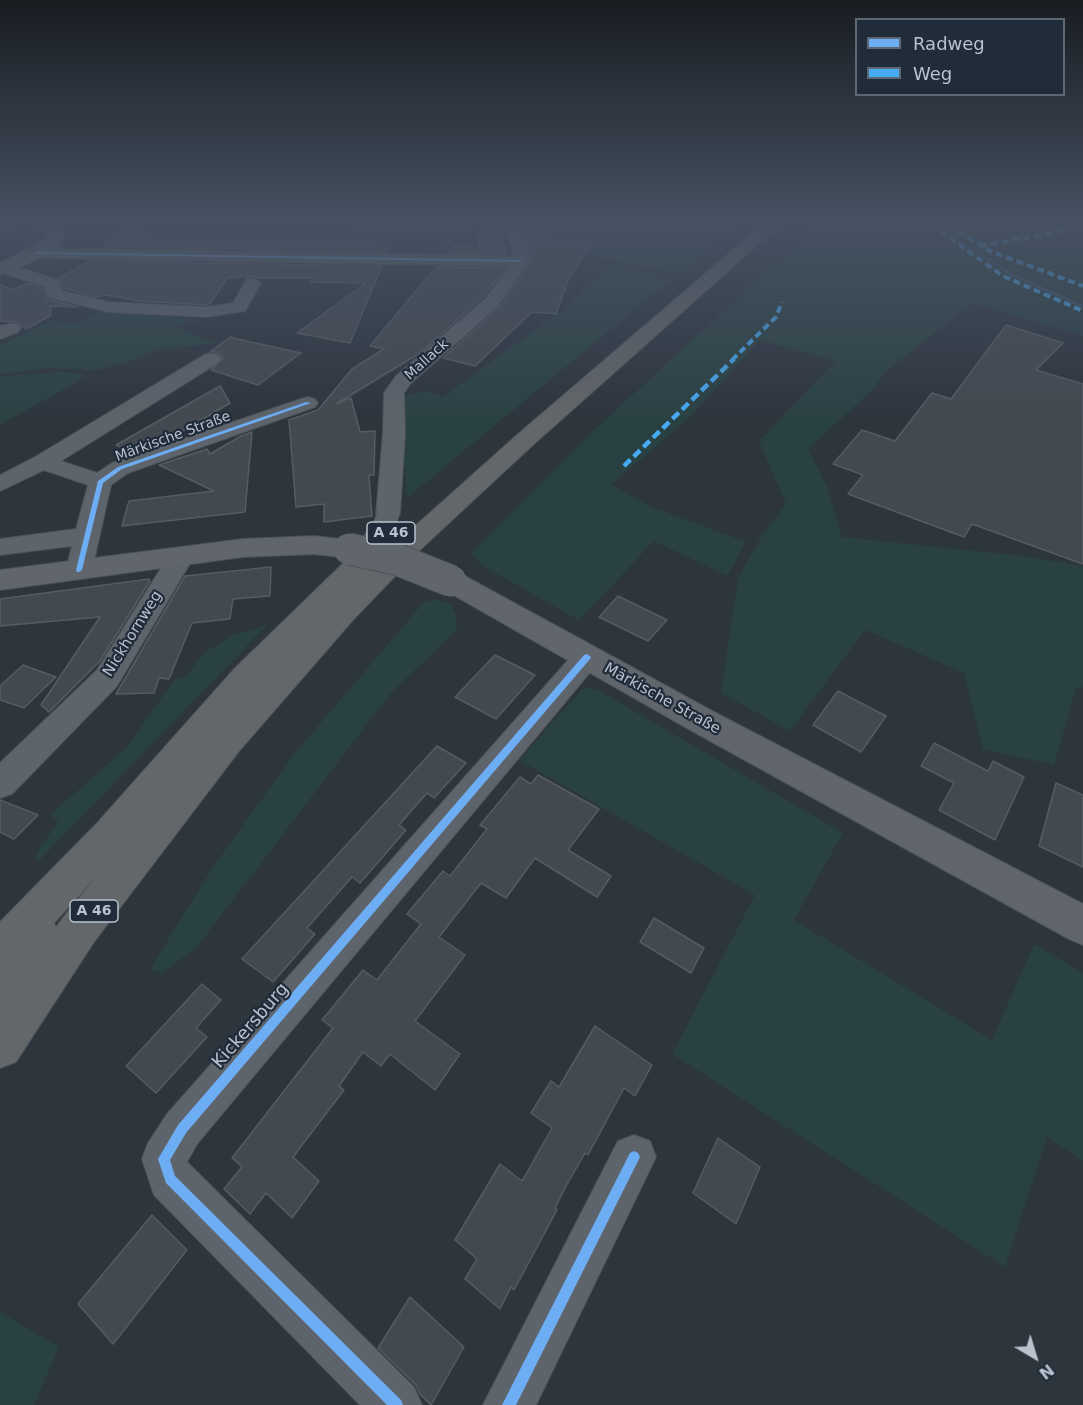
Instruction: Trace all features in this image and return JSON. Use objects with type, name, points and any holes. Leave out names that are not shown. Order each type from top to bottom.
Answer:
[{"type":"highway","name":"A 46","points":[[0,987],[145,814],[192,741],[246,677],[412,512],[675,291]]},
{"type":"highway","name":"A 46","points":[[0,1046],[80,928],[214,757],[291,667],[411,543],[526,438],[696,291]]},
{"type":"highway","points":[[0,952],[111,834],[192,741]]},
{"type":"main road","name":"Märkische Straße","points":[[0,580],[182,555],[275,546],[314,545],[361,550],[405,562],[451,581],[1083,925]]},
{"type":"street","points":[[54,291],[54,293],[62,296],[108,307],[206,312],[239,307],[249,291]]},
{"type":"street","name":"Mallack","points":[[361,550],[386,526],[394,433],[394,393],[425,360],[491,303],[500,291]]},
{"type":"street","points":[[0,484],[43,462],[211,359]]},
{"type":"street","name":"Märkische Straße","points":[[100,482],[120,468],[308,403]]},
{"type":"street","points":[[43,462],[100,482],[79,570]]},
{"type":"street","points":[[0,547],[88,536]]},
{"type":"street","name":"Nickhornweg","points":[[0,784],[107,678],[182,555]]},
{"type":"street","name":"Kickersburg","points":[[396,1405],[170,1179],[164,1159],[182,1129],[587,657]]},
{"type":"street","points":[[509,1405],[634,1157]]},
{"type":"green space","points":[[582,291],[658,291],[407,498],[401,428],[403,396],[427,391],[443,397],[565,308]]},
{"type":"green space","points":[[746,291],[1083,291],[1083,336],[972,303],[883,374],[875,388],[808,449],[827,487],[842,537],[1023,556],[1083,566],[1083,687],[1076,689],[1054,765],[983,749],[964,673],[865,630],[790,731],[721,693],[738,578],[763,534],[786,504],[759,441],[835,361],[760,340],[689,418],[611,485],[652,507],[746,542],[727,576],[654,541],[579,620],[481,565],[471,553],[592,432]]},
{"type":"green space","points":[[99,311],[206,320],[186,322],[174,327],[217,343],[155,350],[128,362],[97,370],[50,368],[0,374],[0,346],[50,321],[80,323]]},
{"type":"green space","points":[[57,372],[84,374],[80,380],[0,425],[0,377]]},
{"type":"green space","points":[[435,599],[451,605],[456,616],[457,629],[390,694],[197,947],[162,973],[150,969],[213,867],[294,754],[424,602]]},
{"type":"green space","points":[[267,625],[38,862],[36,854],[58,821],[50,815],[127,747],[176,677],[184,678],[205,652],[234,635]]},
{"type":"green space","points":[[584,687],[598,690],[843,833],[794,920],[992,1040],[1034,944],[1083,973],[1083,1161],[1047,1137],[1005,1267],[672,1054],[755,895],[519,760]]},
{"type":"green space","points":[[0,1312],[59,1347],[34,1405],[0,1405]]},
{"type":"building","points":[[0,291],[44,291],[47,299],[78,307],[51,306],[50,316],[26,329],[18,322],[0,321]]},
{"type":"building","points":[[73,291],[219,291],[210,304],[206,305],[139,301],[107,295],[95,297]]},
{"type":"building","points":[[356,291],[372,291],[350,343],[297,333]]},
{"type":"building","points":[[416,291],[488,291],[420,353],[336,404],[351,398],[360,432],[375,431],[374,475],[369,475],[372,516],[324,522],[324,504],[296,507],[289,420],[318,410],[352,369],[384,349],[370,346]]},
{"type":"building","points":[[511,291],[564,291],[556,314],[532,312],[475,366],[443,358],[499,308]]},
{"type":"building","points":[[1006,325],[1063,343],[1036,370],[1083,384],[1083,564],[972,524],[964,537],[848,494],[863,475],[833,464],[862,430],[895,441],[932,393],[951,399]]},
{"type":"building","points":[[230,337],[301,353],[258,385],[211,370],[223,359],[219,353],[211,351]]},
{"type":"building","points":[[220,386],[230,403],[159,445],[134,453],[116,445]]},
{"type":"building","points":[[252,432],[245,512],[122,526],[129,501],[214,491],[159,465],[207,449],[210,454]]},
{"type":"building","points":[[271,567],[270,596],[233,599],[230,619],[192,623],[169,679],[159,678],[154,693],[116,694],[185,576]]},
{"type":"building","points":[[149,579],[150,581],[100,661],[49,712],[41,705],[100,617],[0,626],[0,599]]},
{"type":"building","points":[[618,596],[667,620],[648,641],[599,617]]},
{"type":"building","points":[[495,655],[535,675],[496,719],[455,697]]},
{"type":"building","points":[[23,665],[56,677],[24,708],[0,700],[0,686]]},
{"type":"building","points":[[838,691],[886,716],[861,752],[813,725]]},
{"type":"building","points":[[934,743],[988,771],[993,761],[1024,777],[995,840],[939,810],[954,783],[921,766]]},
{"type":"building","points":[[437,746],[466,763],[434,798],[427,793],[399,825],[406,830],[360,883],[352,877],[307,928],[315,934],[273,982],[242,959]]},
{"type":"building","points":[[538,775],[599,809],[568,850],[611,876],[597,897],[535,858],[506,898],[481,883],[439,937],[465,955],[415,1021],[460,1054],[435,1090],[390,1054],[381,1066],[363,1052],[339,1086],[344,1090],[293,1157],[319,1181],[292,1218],[266,1193],[250,1214],[224,1189],[242,1167],[232,1158],[333,1028],[322,1020],[363,970],[377,980],[421,924],[407,914],[443,871],[450,876],[487,829],[480,825],[520,777],[531,784]]},
{"type":"building","points":[[1056,783],[1083,795],[1083,867],[1039,846]]},
{"type":"building","points":[[0,800],[38,815],[14,839],[0,832]]},
{"type":"building","points":[[654,918],[704,948],[691,973],[640,942]]},
{"type":"building","points":[[202,984],[221,1000],[196,1028],[207,1037],[156,1093],[126,1066]]},
{"type":"building","points":[[595,1026],[652,1065],[635,1096],[624,1088],[588,1155],[585,1153],[565,1188],[555,1208],[557,1210],[514,1290],[511,1287],[500,1309],[465,1279],[477,1259],[455,1240],[500,1164],[522,1181],[552,1128],[531,1113],[551,1081],[559,1087]]},
{"type":"building","points":[[718,1138],[760,1167],[736,1224],[693,1193]]},
{"type":"building","points":[[152,1215],[187,1250],[113,1344],[78,1304]]},
{"type":"building","points":[[410,1297],[464,1347],[431,1405],[420,1394],[416,1385],[378,1348]]},
{"type":"waterway","points":[[1047,291],[1083,307]]},
{"type":"marked path","points":[[1036,291],[1083,311]]},
{"type":"marked path","points":[[624,466],[776,317],[782,302]]},
{"type":"cycle path","points":[[79,570],[100,482],[120,468],[308,403]]},
{"type":"cycle path","points":[[396,1405],[170,1179],[164,1159],[182,1129],[587,657]]},
{"type":"cycle path","points":[[509,1405],[634,1157]]}]
